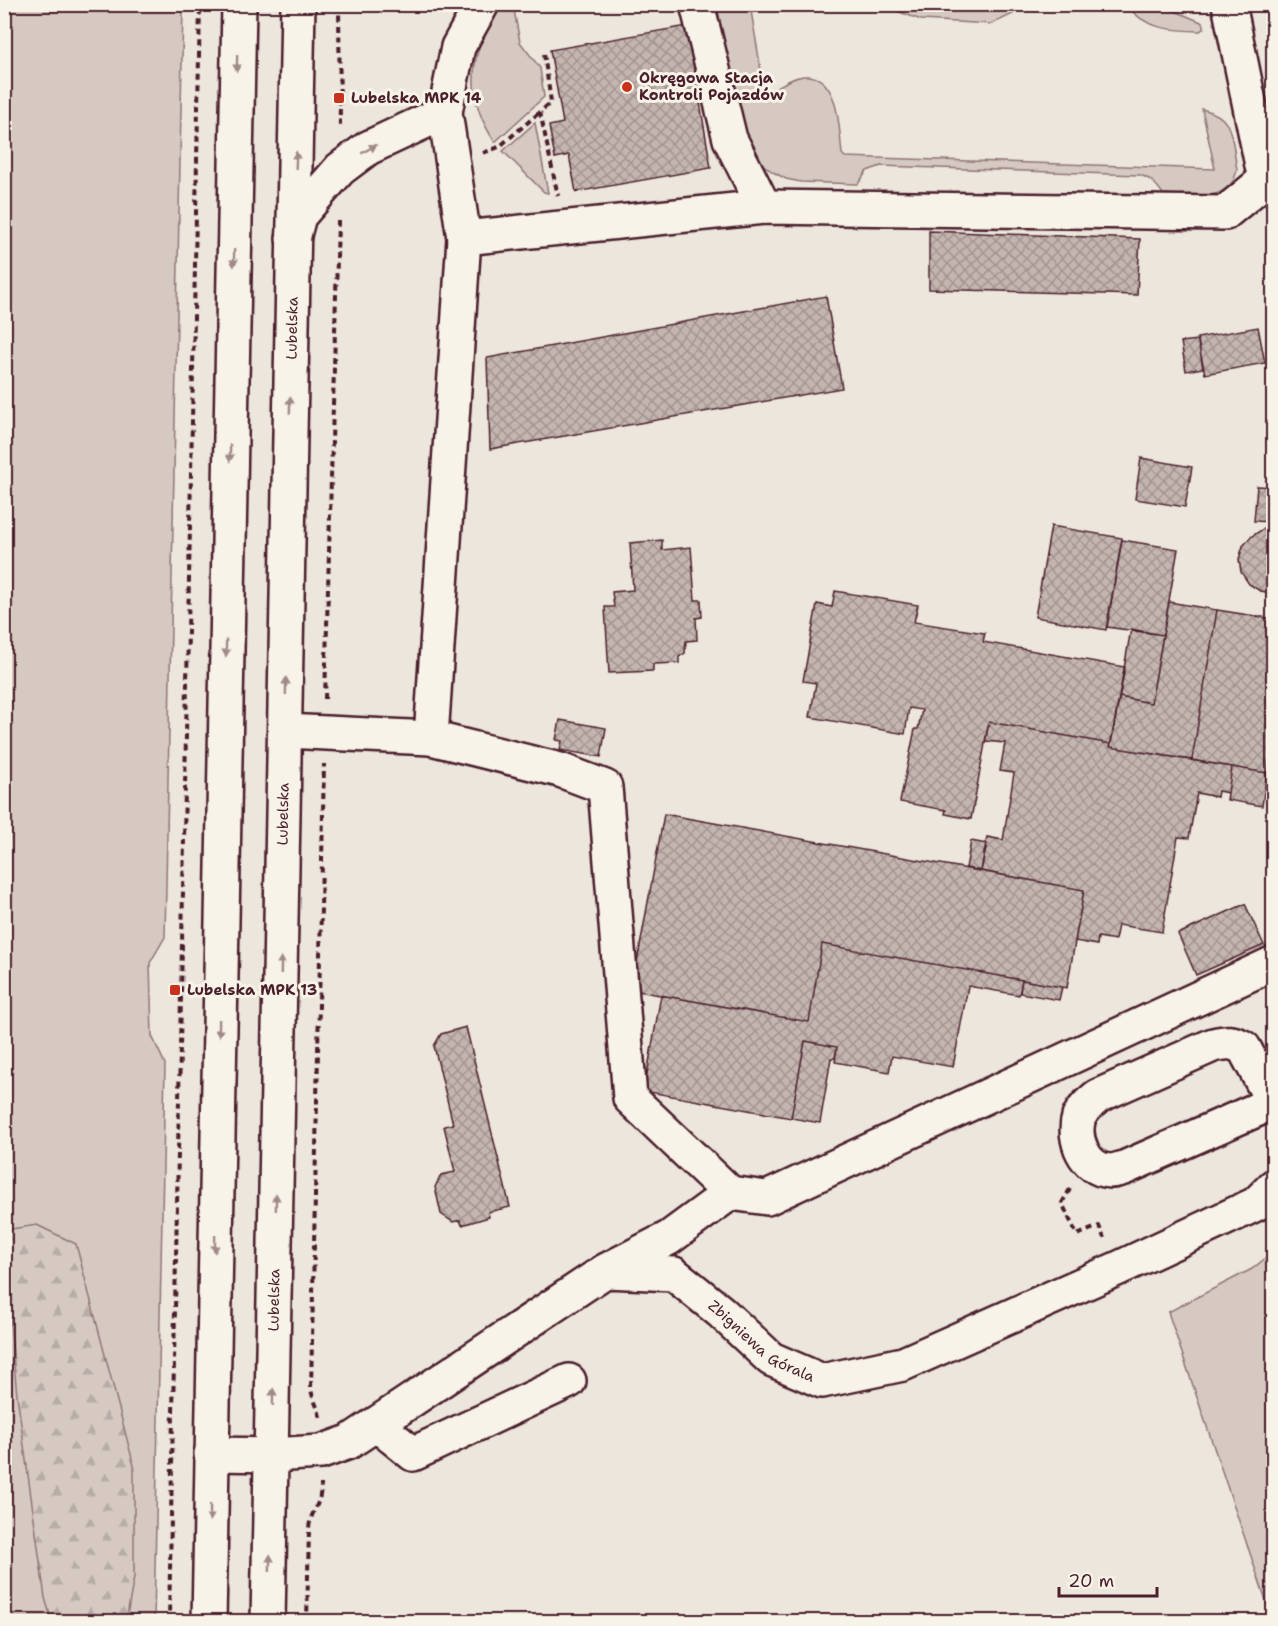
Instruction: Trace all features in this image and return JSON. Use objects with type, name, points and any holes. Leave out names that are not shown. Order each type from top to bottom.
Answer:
[{"type":"main road","points":[[208,1622],[238,4]]},
{"type":"main road","name":"Lubelska","points":[[268,1622],[298,4]]},
{"type":"main road","points":[[431,738],[464,238],[445,112],[458,47],[482,4]]},
{"type":"main road","points":[[697,4],[730,139],[764,207]]},
{"type":"main road","points":[[464,238],[764,207],[1225,213],[1265,180],[1229,4]]},
{"type":"main road","points":[[293,239],[299,216],[340,169],[368,148],[445,112]]},
{"type":"main road","points":[[285,730],[431,738],[560,770],[605,787],[630,1098],[730,1193],[767,1198],[1274,963]]},
{"type":"main road","points":[[1227,1042],[1236,1043],[1244,1048],[1273,1103],[1124,1168],[1111,1171],[1098,1168],[1086,1158],[1080,1147],[1077,1132],[1080,1117],[1087,1105],[1098,1096],[1214,1045],[1227,1042]]},
{"type":"main road","name":"Zbigniewa Górala","points":[[605,1271],[675,1274],[721,1312],[771,1359],[822,1381],[903,1364],[1256,1204],[1274,1186]]},
{"type":"main road","points":[[211,1454],[272,1455],[321,1452],[349,1442],[605,1271],[669,1238],[730,1193]]},
{"type":"main road","points":[[376,1424],[412,1454],[569,1381]]},
{"type":"path","points":[[170,1622],[200,4]]},
{"type":"path","points":[[307,1622],[310,1518],[320,1503],[321,1496],[321,1423],[311,1388],[324,732],[340,169],[339,4]]},
{"type":"path","points":[[453,165],[499,147],[551,102],[544,54]]},
{"type":"path","points":[[540,112],[555,189],[570,227]]},
{"type":"path","points":[[1086,1158],[1062,1203],[1077,1235],[1099,1226],[1119,1268]]},
{"type":"green space","points":[[5,5],[183,5],[165,937],[150,963],[152,1036],[165,1064],[154,1621],[5,1622]]},
{"type":"green space","points":[[502,5],[513,5],[520,42],[540,68],[544,97],[495,142],[478,107],[474,90],[474,72],[482,38]]},
{"type":"green space","points":[[717,5],[750,5],[765,94],[804,76],[816,78],[825,84],[835,105],[842,154],[845,157],[1215,169],[1202,109],[1221,118],[1226,124],[1232,139],[1237,169],[1227,188],[1218,193],[1196,196],[1163,194],[1153,182],[1140,175],[881,166],[867,171],[858,184],[801,182],[786,179],[754,158],[739,125]]},
{"type":"green space","points":[[888,5],[1020,5],[1013,14],[992,24],[921,20]]},
{"type":"green space","points":[[1127,5],[1161,5],[1201,22],[1204,28],[1200,31],[1160,27],[1142,19]]},
{"type":"green space","points":[[535,123],[548,193],[544,192],[503,151]]},
{"type":"green space","points":[[37,1225],[76,1244],[134,1466],[134,1577],[126,1621],[52,1621],[45,1598],[17,1395],[5,1270],[5,1230]]},
{"type":"green space","points":[[1273,1252],[1273,1621],[1168,1312],[1252,1269]]},
{"type":"building","name":"Okręgowa Stacja Kontroli Pojazdów","points":[[687,26],[711,168],[576,192],[569,155],[555,158],[549,126],[563,123],[550,50]]},
{"type":"building","points":[[929,231],[1140,239],[1137,295],[929,289]]},
{"type":"building","points":[[826,296],[842,388],[490,449],[487,358]]},
{"type":"building","points":[[1258,327],[1265,363],[1205,374],[1197,338]]},
{"type":"building","points":[[1198,340],[1203,368],[1186,371],[1181,342]]},
{"type":"building","points":[[1141,458],[1192,467],[1185,507],[1135,499]]},
{"type":"building","points":[[1257,486],[1274,487],[1274,522],[1254,521]]},
{"type":"building","points":[[1051,526],[1122,538],[1106,630],[1035,617]]},
{"type":"building","points":[[1263,529],[1274,529],[1273,593],[1260,591],[1249,584],[1241,572],[1239,559],[1243,546]]},
{"type":"building","points":[[662,540],[662,550],[691,547],[695,600],[701,600],[702,617],[696,618],[697,640],[686,641],[685,653],[679,657],[679,663],[653,664],[653,671],[609,673],[605,607],[614,607],[612,592],[633,590],[630,543]]},
{"type":"building","points":[[1122,540],[1178,549],[1163,635],[1107,627]]},
{"type":"building","points":[[835,591],[918,605],[914,622],[985,633],[983,642],[1125,667],[1111,744],[989,722],[971,819],[945,814],[946,810],[900,802],[915,729],[918,729],[922,710],[909,708],[905,734],[810,717],[816,683],[803,681],[817,604],[832,607]]},
{"type":"building","points":[[1169,602],[1217,610],[1192,760],[1110,747],[1119,697],[1151,703]]},
{"type":"building","points":[[1217,610],[1274,619],[1274,735],[1267,773],[1192,760]]},
{"type":"building","points":[[1131,629],[1163,635],[1151,703],[1119,697]]},
{"type":"building","points":[[560,720],[606,728],[601,757],[560,750],[562,741],[556,740]]},
{"type":"building","points":[[989,722],[1111,744],[1110,747],[1232,767],[1228,793],[1218,791],[1217,797],[1197,793],[1189,838],[1178,837],[1162,932],[1118,925],[1115,940],[1098,937],[1097,945],[1075,941],[1084,890],[981,871],[987,837],[1003,840],[1014,773],[1000,771],[1005,743],[985,741]]},
{"type":"building","points":[[1232,767],[1267,773],[1262,806],[1227,800]]},
{"type":"building","points":[[664,814],[1084,890],[1067,988],[822,944],[809,1022],[632,990]]},
{"type":"building","points":[[971,841],[987,844],[981,871],[966,868]]},
{"type":"building","points":[[1245,904],[1264,945],[1196,975],[1178,934]]},
{"type":"building","points":[[822,944],[1022,980],[1019,995],[968,986],[953,1067],[892,1056],[889,1072],[835,1062],[837,1047],[805,1041],[791,1118],[644,1091],[661,995],[809,1022]]},
{"type":"building","points":[[1022,980],[1062,987],[1059,1000],[1020,993]]},
{"type":"building","points":[[466,1027],[510,1207],[488,1212],[489,1217],[462,1225],[460,1220],[453,1222],[441,1214],[435,1187],[441,1175],[455,1172],[444,1126],[453,1124],[434,1046],[441,1034]]},
{"type":"building","points":[[805,1041],[837,1047],[835,1058],[831,1058],[820,1123],[791,1118]]},
{"type":"place","name":"Okręgowa Stacja Kontroli Pojazdów","points":[[627,87]]},
{"type":"place","name":"Lubelska MPK 14","points":[[339,98]]},
{"type":"place","name":"Lubelska MPK 13","points":[[175,990]]}]
